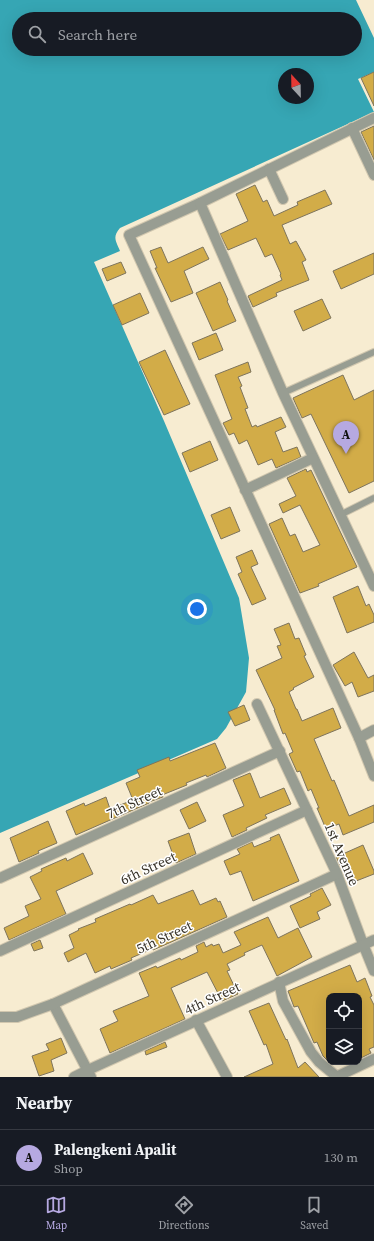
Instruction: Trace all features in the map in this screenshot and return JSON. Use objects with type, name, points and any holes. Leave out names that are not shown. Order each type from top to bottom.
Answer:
[{"type":"street","points":[[374,118],[129,235],[359,738],[374,776]]},
{"type":"street","points":[[352,128],[374,175]]},
{"type":"street","points":[[269,169],[283,199]]},
{"type":"street","points":[[200,202],[283,393],[374,586]]},
{"type":"street","points":[[246,490],[313,458]]},
{"type":"street","name":"1st Avenue","points":[[257,704],[337,874],[374,971]]},
{"type":"street","points":[[359,738],[374,730]]},
{"type":"street","name":"7th Street","points":[[0,878],[280,751]]},
{"type":"street","name":"6th Street","points":[[0,951],[308,810]]},
{"type":"street","name":"5th Street","points":[[0,1017],[16,1017],[53,1004],[337,874]]},
{"type":"street","name":"4th Street","points":[[74,1077],[89,1073],[196,1020],[374,940]]},
{"type":"street","points":[[279,982],[283,1001],[311,1052],[319,1062],[336,1077],[374,1059]]},
{"type":"street","points":[[53,1004],[89,1073]]},
{"type":"street","points":[[196,1020],[227,1077]]},
{"type":"lane","points":[[283,393],[374,352]]},
{"type":"lane","points":[[340,515],[374,498]]},
{"type":"water","points":[[0,0],[356,0],[362,12],[12,12],[12,56],[362,56],[362,13],[374,38],[374,72],[358,79],[374,112],[120,228],[115,237],[120,251],[94,262],[164,421],[239,598],[249,658],[246,692],[226,728],[217,739],[0,833]]},
{"type":"building","points":[[374,72],[374,106],[361,78]]},
{"type":"building","points":[[374,126],[374,160],[361,132]]},
{"type":"building","points":[[255,185],[263,202],[267,200],[274,216],[298,205],[297,202],[325,190],[332,204],[282,225],[290,244],[296,241],[306,260],[302,262],[309,280],[276,293],[277,296],[253,307],[248,296],[282,280],[281,274],[272,254],[265,257],[256,238],[228,250],[220,234],[248,221],[236,194]]},
{"type":"building","points":[[161,247],[168,263],[203,247],[209,259],[184,271],[193,293],[171,302],[155,268],[157,268],[150,251]]},
{"type":"building","points":[[374,253],[374,274],[341,289],[333,271]]},
{"type":"building","points":[[121,262],[126,273],[107,281],[102,269]]},
{"type":"building","points":[[220,282],[236,321],[213,331],[196,293]]},
{"type":"building","points":[[140,293],[149,313],[122,325],[113,305]]},
{"type":"building","points":[[322,299],[331,318],[303,331],[294,311]]},
{"type":"building","points":[[216,333],[223,350],[199,360],[192,343]]},
{"type":"building","points":[[165,350],[190,404],[164,415],[139,362]]},
{"type":"building","points":[[248,362],[251,372],[238,377],[248,408],[245,409],[252,427],[256,425],[257,427],[281,417],[286,427],[275,432],[283,452],[297,447],[301,457],[276,468],[272,459],[258,465],[247,440],[239,444],[234,433],[229,435],[223,423],[232,419],[215,375]]},
{"type":"building","points":[[343,375],[354,400],[374,390],[374,481],[349,493],[311,414],[302,418],[293,398]]},
{"type":"building","points":[[210,441],[218,460],[190,472],[182,453]]},
{"type":"building","points":[[306,469],[307,472],[311,470],[357,567],[318,584],[319,586],[300,593],[269,524],[282,518],[290,536],[295,534],[303,552],[320,545],[300,505],[283,513],[279,504],[296,496],[287,478]]},
{"type":"building","points":[[230,507],[240,531],[221,539],[211,515]]},
{"type":"building","points":[[252,550],[258,564],[251,567],[266,599],[252,605],[238,574],[242,572],[236,557]]},
{"type":"building","points":[[358,586],[366,606],[369,604],[374,615],[374,622],[347,633],[333,597]]},
{"type":"building","points":[[289,623],[295,639],[299,638],[306,655],[304,656],[314,677],[293,688],[294,689],[289,692],[296,709],[302,721],[333,708],[341,728],[314,739],[332,781],[334,780],[349,816],[374,805],[374,822],[343,835],[339,824],[326,829],[311,789],[308,791],[300,771],[297,772],[289,754],[293,752],[285,733],[283,734],[275,710],[256,670],[282,658],[277,646],[281,645],[274,629]]},
{"type":"building","points":[[354,652],[368,678],[374,675],[374,691],[358,697],[352,682],[345,686],[333,665]]},
{"type":"building","points":[[244,705],[250,720],[235,726],[228,712]]},
{"type":"building","points":[[215,743],[226,768],[207,777],[206,775],[186,783],[187,785],[162,795],[163,797],[76,835],[66,811],[84,803],[85,806],[106,797],[110,809],[133,800],[126,783],[140,777],[137,770],[169,757],[170,761]]},
{"type":"building","points":[[250,773],[260,798],[284,788],[291,804],[265,815],[267,818],[246,828],[247,830],[232,837],[223,815],[244,806],[233,780]]},
{"type":"building","points":[[197,802],[206,821],[189,829],[180,810]]},
{"type":"building","points":[[48,821],[57,843],[38,851],[39,853],[19,862],[10,838]]},
{"type":"building","points":[[189,833],[196,854],[176,863],[168,841]]},
{"type":"building","points":[[279,834],[299,881],[253,901],[241,871],[230,875],[224,861],[240,854],[237,849],[252,842],[254,847],[271,840],[270,838]]},
{"type":"building","points":[[363,845],[374,874],[351,883],[343,863],[340,865],[336,857]]},
{"type":"building","points":[[83,853],[93,874],[56,891],[66,914],[9,940],[4,928],[29,916],[25,906],[41,899],[30,877],[42,871],[41,869],[66,858],[67,861]]},
{"type":"building","points":[[322,888],[331,905],[317,912],[320,919],[300,928],[290,906],[311,896],[310,894]]},
{"type":"building","points":[[193,890],[200,905],[216,898],[218,902],[220,901],[227,917],[153,950],[152,949],[131,958],[132,960],[111,969],[110,966],[95,973],[86,953],[68,962],[64,953],[74,948],[69,935],[79,930],[78,929],[96,922],[95,919],[153,895],[158,904]]},
{"type":"building","points":[[268,917],[278,938],[298,928],[312,957],[277,976],[262,945],[244,953],[245,955],[227,964],[230,970],[227,971],[238,994],[222,1001],[207,972],[171,988],[185,1019],[110,1053],[100,1029],[118,1021],[113,1011],[149,996],[139,973],[156,966],[157,968],[180,958],[181,960],[198,952],[196,946],[204,942],[206,947],[212,944],[213,946],[219,944],[223,953],[241,945],[234,932]]},
{"type":"building","points":[[40,940],[43,948],[34,951],[31,944]]},
{"type":"building","points":[[350,965],[357,982],[365,978],[372,996],[370,997],[374,1005],[374,1047],[369,1049],[371,1053],[362,1058],[362,993],[326,993],[326,1059],[323,1056],[317,1042],[314,1043],[298,1006],[294,1007],[288,991]]},
{"type":"building","points":[[269,1003],[286,1040],[287,1039],[298,1068],[305,1062],[319,1077],[244,1077],[273,1064],[266,1044],[264,1045],[249,1011]]},
{"type":"building","points":[[61,1038],[67,1053],[51,1060],[54,1071],[39,1076],[32,1056],[49,1050],[46,1044]]},
{"type":"building","points":[[165,1042],[167,1047],[146,1055],[145,1051]]},
{"type":"place","name":"Palengkeni Apalit","points":[[346,454]]}]
